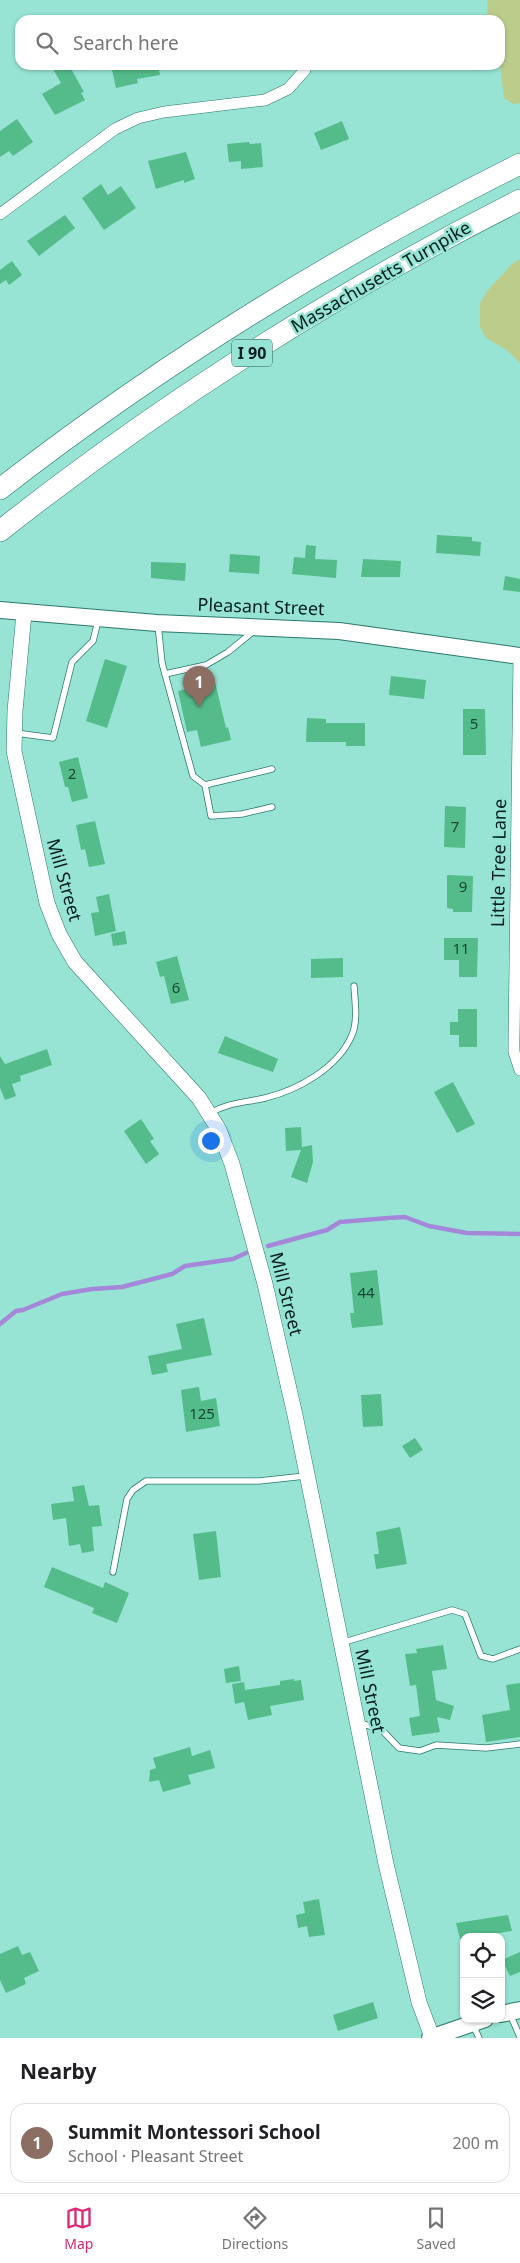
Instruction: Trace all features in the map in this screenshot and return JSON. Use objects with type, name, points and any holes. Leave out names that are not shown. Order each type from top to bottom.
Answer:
[{"type":"highway","name":"Massachusetts Turnpike","points":[[0,489],[133,393],[259,311],[395,230],[520,164]]},
{"type":"highway","name":"Massachusetts Turnpike","points":[[0,531],[102,454],[276,338],[412,257],[520,200]]},
{"type":"main road","name":"Pleasant Street","points":[[0,610],[157,623],[364,633],[519,656]]},
{"type":"main road","points":[[431,2038],[479,2027]]},
{"type":"street","points":[[0,214],[115,129],[126,123],[171,110],[265,100],[288,89],[305,70]]},
{"type":"street","name":"Mill Street","points":[[24,612],[14,732],[17,772],[47,903],[59,934],[87,977],[199,1098],[210,1114],[232,1164],[258,1255],[308,1476],[386,1864],[419,2002],[431,2038]]},
{"type":"street","name":"Little Tree Lane","points":[[519,656],[514,1052],[520,1070]]},
{"type":"lane","points":[[14,732],[53,738],[72,662],[93,641],[98,619]]},
{"type":"lane","points":[[157,623],[165,674],[193,776],[205,785],[212,816],[242,814],[272,807]]},
{"type":"lane","points":[[165,674],[206,665],[228,652],[260,627]]},
{"type":"lane","points":[[205,785],[272,769]]},
{"type":"lane","points":[[210,1114],[230,1103],[254,1101],[281,1093],[300,1085],[327,1067],[339,1056],[352,1036],[355,1016],[354,986]]},
{"type":"lane","points":[[113,1572],[118,1559],[127,1498],[140,1484],[156,1480],[259,1481],[308,1476]]},
{"type":"lane","points":[[341,1642],[452,1610],[465,1614],[481,1656],[493,1659],[520,1649]]},
{"type":"lane","points":[[357,1722],[380,1729],[399,1748],[420,1751],[436,1745],[486,1748],[520,1744]]},
{"type":"lane","points":[[510,2012],[520,2037]]},
{"type":"green space","points":[[487,0],[520,0],[520,103],[513,104],[504,98],[501,70],[505,70],[505,15],[488,15]]},
{"type":"green space","points":[[520,259],[520,363],[508,351],[486,338],[480,327],[480,303],[487,291],[512,264]]},
{"type":"building","points":[[54,70],[72,70],[84,92],[81,93],[85,100],[55,115],[42,94],[61,83]]},
{"type":"building","points":[[112,70],[159,70],[160,75],[137,79],[138,83],[116,88]]},
{"type":"building","points":[[17,119],[33,142],[13,156],[9,151],[0,157],[0,131]]},
{"type":"building","points":[[342,121],[349,139],[321,150],[314,133]]},
{"type":"building","points":[[249,142],[250,144],[261,143],[263,167],[241,169],[241,161],[229,162],[227,144]]},
{"type":"building","points":[[186,152],[195,179],[184,183],[184,180],[156,189],[148,161]]},
{"type":"building","points":[[101,184],[108,195],[121,186],[136,208],[104,230],[82,198]]},
{"type":"building","points":[[65,215],[75,228],[39,256],[27,241]]},
{"type":"building","points":[[12,261],[22,275],[9,285],[6,280],[0,284],[0,270]]},
{"type":"building","points":[[437,535],[472,537],[472,541],[481,542],[480,556],[436,553]]},
{"type":"building","points":[[306,545],[316,546],[315,559],[337,560],[336,578],[292,574],[294,557],[305,558]]},
{"type":"building","points":[[230,554],[260,556],[259,574],[229,572]]},
{"type":"building","points":[[363,559],[401,561],[400,577],[361,577]]},
{"type":"building","points":[[151,562],[186,563],[185,581],[151,578]]},
{"type":"building","points":[[505,576],[520,579],[520,592],[503,590]]},
{"type":"building","points":[[105,659],[127,666],[107,728],[86,721]]},
{"type":"building","points":[[391,676],[426,680],[424,699],[389,695]]},
{"type":"building","points":[[203,681],[203,684],[215,682],[226,728],[228,727],[231,740],[201,747],[197,730],[187,732],[178,691],[191,688],[190,683]]},
{"type":"building","points":[[463,709],[485,709],[486,755],[463,755]]},
{"type":"building","points":[[307,718],[326,719],[326,723],[365,723],[365,746],[346,746],[346,742],[306,742]]},
{"type":"building","points":[[78,757],[88,798],[72,802],[68,787],[65,787],[59,762]]},
{"type":"building","points":[[445,806],[466,807],[465,848],[444,847]]},
{"type":"building","points":[[95,821],[105,864],[89,867],[85,849],[81,850],[76,825]]},
{"type":"building","points":[[447,875],[473,876],[472,912],[453,912],[453,909],[447,908]]},
{"type":"building","points":[[109,894],[116,931],[95,936],[91,913],[99,912],[96,897]]},
{"type":"building","points":[[125,931],[127,944],[113,946],[111,934]]},
{"type":"building","points":[[444,938],[478,938],[477,977],[459,977],[459,960],[444,960]]},
{"type":"building","points":[[177,956],[189,1000],[171,1004],[164,976],[160,977],[156,962]]},
{"type":"building","points":[[343,958],[343,977],[311,978],[311,959]]},
{"type":"building","points":[[458,1009],[477,1009],[477,1047],[459,1047],[459,1035],[450,1035],[450,1022],[458,1022]]},
{"type":"building","points":[[225,1036],[278,1059],[273,1072],[218,1053]]},
{"type":"building","points":[[47,1049],[52,1065],[20,1076],[21,1081],[12,1084],[16,1096],[5,1100],[0,1088],[0,1056],[5,1064]]},
{"type":"building","points":[[453,1082],[475,1124],[457,1133],[434,1092]]},
{"type":"building","points":[[141,1119],[154,1139],[150,1141],[159,1154],[146,1164],[124,1131]]},
{"type":"building","points":[[301,1127],[302,1147],[312,1145],[313,1162],[307,1183],[291,1177],[301,1150],[286,1151],[285,1128]]},
{"type":"building","points":[[377,1270],[383,1325],[352,1328],[350,1313],[354,1313],[350,1273]]},
{"type":"building","points":[[204,1318],[212,1355],[166,1364],[168,1372],[152,1375],[148,1356],[182,1349],[176,1324]]},
{"type":"building","points":[[199,1387],[201,1401],[216,1398],[220,1426],[186,1432],[181,1390]]},
{"type":"building","points":[[381,1394],[383,1426],[363,1427],[361,1395]]},
{"type":"building","points":[[415,1438],[423,1450],[410,1458],[402,1446]]},
{"type":"building","points":[[84,1485],[89,1506],[99,1505],[102,1526],[92,1527],[94,1551],[82,1553],[80,1544],[69,1546],[66,1518],[53,1520],[51,1504],[74,1501],[72,1487]]},
{"type":"building","points":[[400,1527],[407,1564],[376,1569],[374,1554],[379,1554],[376,1532]]},
{"type":"building","points":[[216,1531],[221,1577],[199,1580],[193,1534]]},
{"type":"building","points":[[52,1567],[103,1588],[105,1582],[129,1593],[117,1623],[92,1613],[94,1608],[44,1587]]},
{"type":"building","points":[[443,1645],[447,1669],[432,1671],[436,1700],[454,1706],[450,1720],[437,1717],[440,1732],[412,1736],[409,1718],[420,1716],[416,1685],[410,1686],[405,1654],[417,1653],[416,1649]]},
{"type":"building","points":[[239,1666],[241,1681],[226,1683],[224,1669]]},
{"type":"building","points":[[294,1679],[294,1681],[301,1680],[304,1700],[270,1706],[272,1715],[248,1720],[244,1702],[235,1704],[232,1684],[244,1682],[245,1690],[280,1685],[280,1681]]},
{"type":"building","points":[[520,1683],[520,1737],[486,1742],[482,1715],[510,1710],[506,1685]]},
{"type":"building","points":[[190,1747],[192,1756],[210,1750],[215,1768],[188,1775],[191,1784],[163,1792],[159,1780],[149,1782],[150,1770],[156,1768],[153,1758]]},
{"type":"building","points":[[319,1899],[325,1935],[309,1937],[307,1926],[298,1928],[296,1915],[305,1913],[303,1902]]},
{"type":"building","points":[[508,1915],[512,1931],[460,1933],[460,1939],[456,1923]]},
{"type":"building","points":[[18,1946],[22,1955],[30,1952],[39,1971],[24,1978],[26,1984],[6,1993],[0,1980],[0,1954]]},
{"type":"building","points":[[520,1952],[520,1972],[510,1976],[505,1966],[505,1959]]},
{"type":"building","points":[[373,2002],[378,2018],[338,2031],[333,2015]]},
{"type":"waterway","points":[[268,1246],[327,1230],[340,1222],[405,1217],[429,1226],[467,1233],[520,1234]]},
{"type":"waterway","points":[[0,1324],[16,1311],[62,1294],[122,1287],[172,1274],[185,1266],[233,1259],[246,1253]]},
{"type":"place","name":"Summit Montessori School","points":[[199,707]]}]
